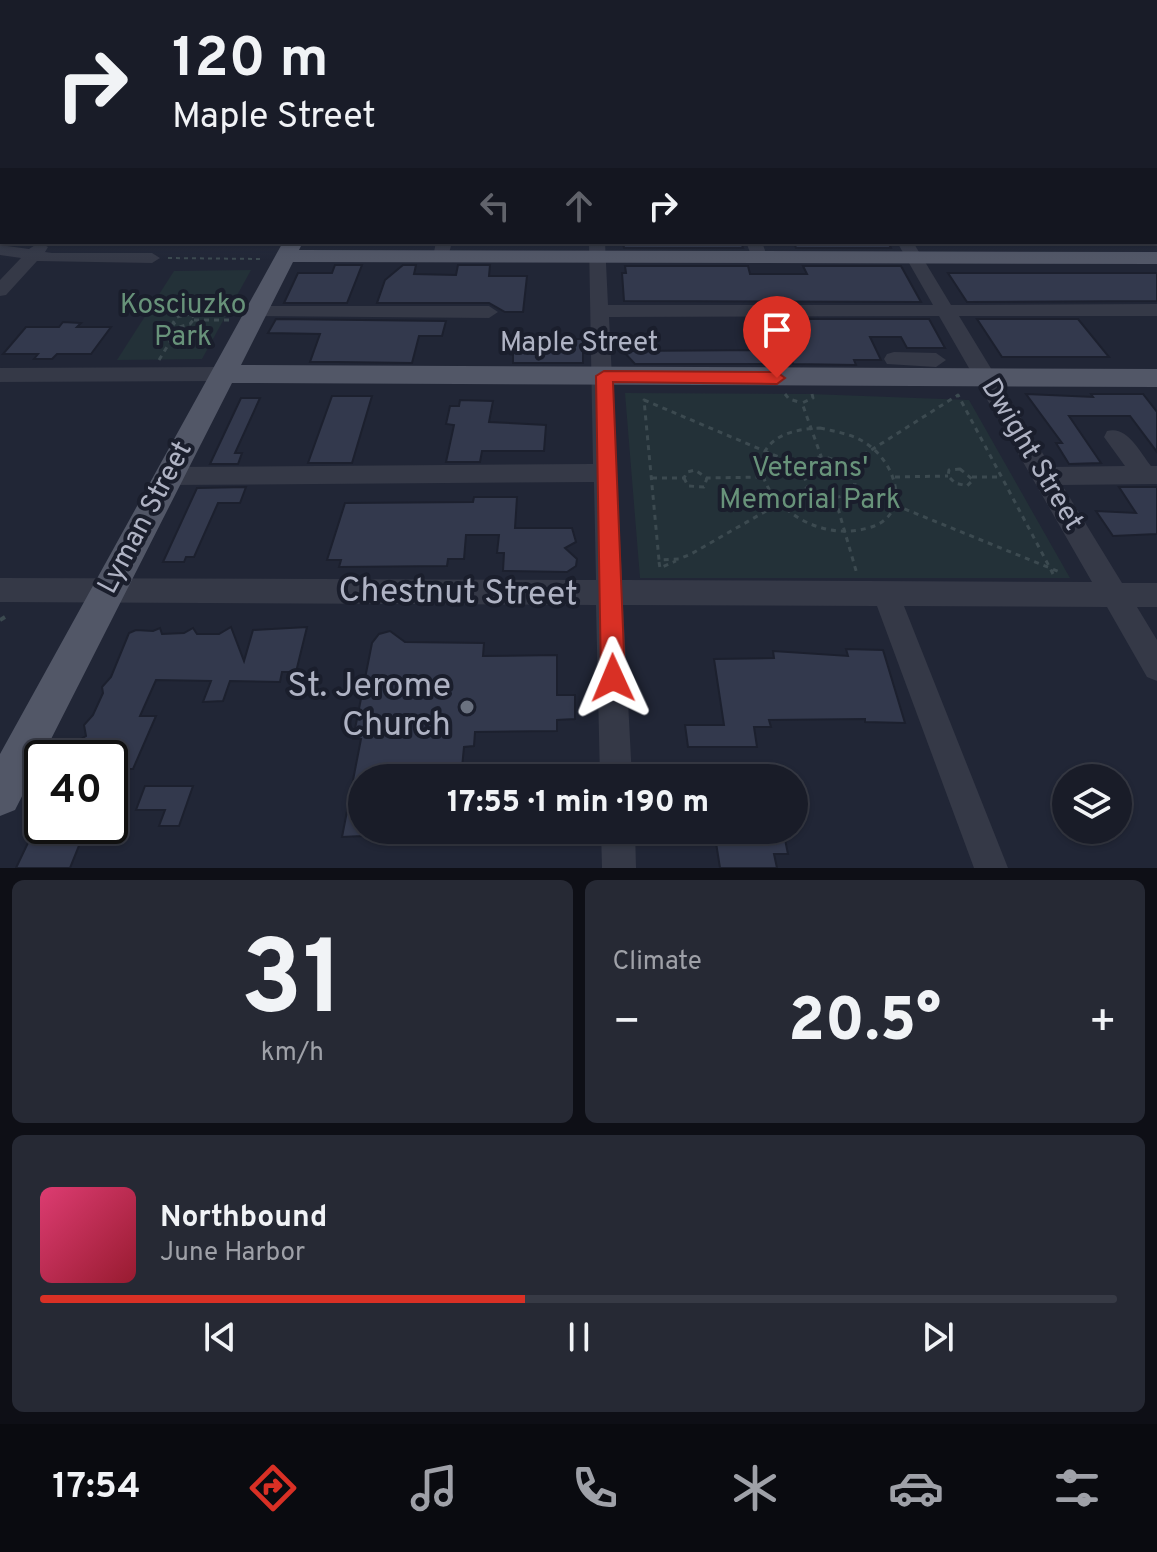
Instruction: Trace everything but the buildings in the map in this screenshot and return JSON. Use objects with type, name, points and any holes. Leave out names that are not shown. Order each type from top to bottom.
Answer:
[{"type":"main road","points":[[281,252],[443,249],[910,250],[1157,258]]},
{"type":"main road","name":"Lyman Street","points":[[0,795],[254,312],[281,252]]},
{"type":"main road","name":"Maple Street","points":[[221,374],[604,376],[894,360],[986,380],[1154,382]]},
{"type":"street","points":[[0,291],[41,248]]},
{"type":"street","points":[[0,250],[41,248],[52,258],[152,258]]},
{"type":"street","points":[[597,250],[604,376],[616,764]]},
{"type":"street","name":"Dwight Street","points":[[910,250],[1157,667]]},
{"type":"street","points":[[600,311],[1157,310]]},
{"type":"street","points":[[254,312],[489,312]]},
{"type":"street","points":[[894,360],[936,360]]},
{"type":"street","name":"Maple Street","points":[[0,375],[221,374]]},
{"type":"street","points":[[1115,437],[1151,475]]},
{"type":"street","points":[[168,476],[607,473]]},
{"type":"street","points":[[1043,476],[1151,475]]},
{"type":"street","name":"Chestnut Street","points":[[0,590],[1157,595]]},
{"type":"street","points":[[886,595],[991,868]]},
{"type":"street","points":[[618,844],[619,868]]},
{"type":"path","points":[[152,258],[281,252]]},
{"type":"path","points":[[179,327],[173,323],[180,315],[192,314],[194,320]]},
{"type":"path","points":[[157,363],[179,327],[194,320],[229,320]]},
{"type":"path","points":[[784,394],[802,403],[813,398],[811,394]]},
{"type":"path","points":[[846,466],[958,395],[1050,568],[853,488]]},
{"type":"path","points":[[808,487],[660,568],[644,400],[800,466],[808,487],[835,498]]},
{"type":"path","points":[[802,403],[821,456]]},
{"type":"path","points":[[810,427],[841,432],[873,449],[886,460],[895,477],[897,495],[885,520],[877,526],[845,532],[810,525],[778,504],[761,477],[759,463],[764,450],[772,440],[786,432],[810,427]]},
{"type":"path","points":[[800,466],[806,459],[821,456],[846,466],[853,476],[853,488]]},
{"type":"path","points":[[948,476],[949,470],[957,468],[972,477],[999,477]]},
{"type":"path","points":[[684,478],[689,471],[695,470],[707,478],[761,477]]},
{"type":"path","points":[[895,477],[948,476],[955,483],[967,486],[972,477]]},
{"type":"path","points":[[652,478],[684,478]]},
{"type":"path","points":[[684,478],[688,486],[697,489],[704,487],[707,478]]},
{"type":"path","points":[[835,498],[853,488]]},
{"type":"path","points":[[835,498],[858,577]]},
{"type":"path","points":[[659,560],[679,559]]},
{"type":"path","points":[[1032,560],[1045,560]]},
{"type":"green space","name":"Kosciuzko Park","points":[[251,270],[202,359],[117,360],[174,271]]},
{"type":"green space","name":"Veterans' Memorial Park","points":[[625,393],[811,394],[969,400],[1070,578],[640,578]]},
{"type":"place","name":"St. Jerome Church","points":[[467,707]]},
{"type":"route","points":[[613,678],[604,376],[777,378]]}]
